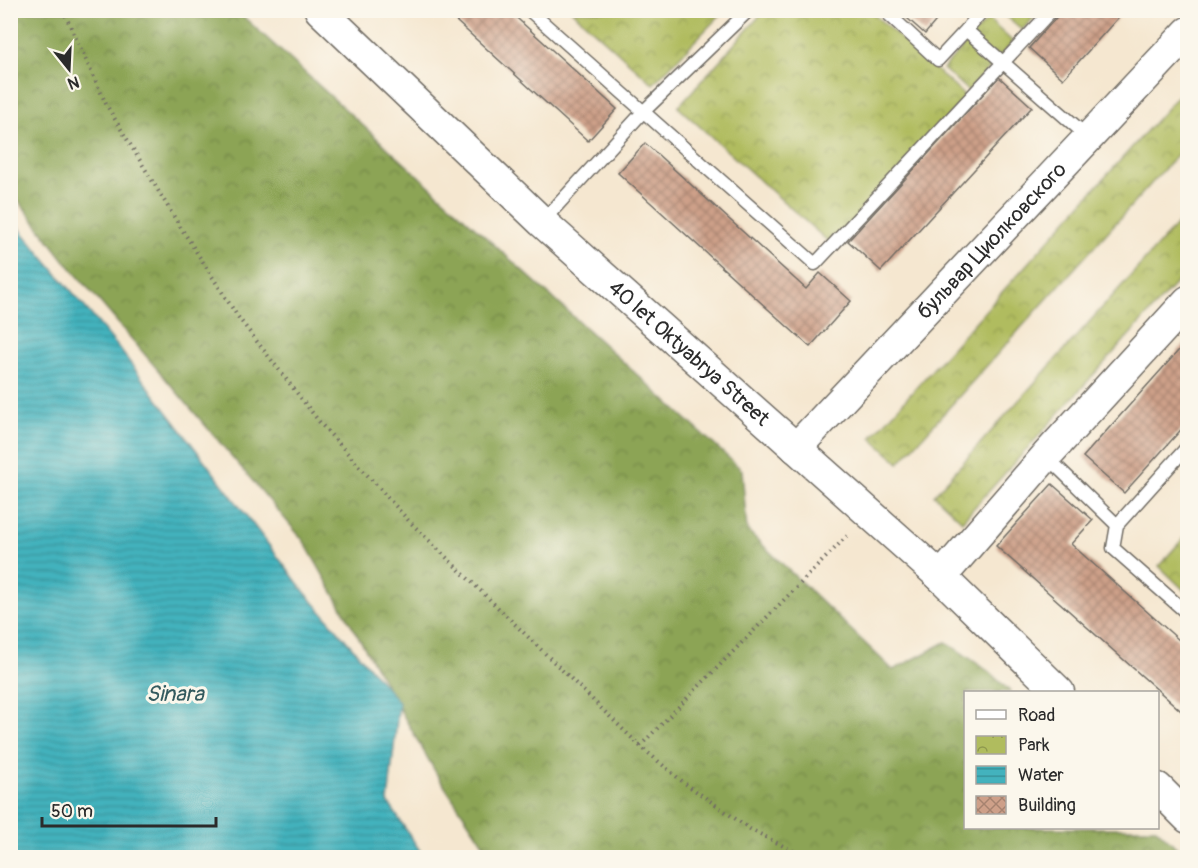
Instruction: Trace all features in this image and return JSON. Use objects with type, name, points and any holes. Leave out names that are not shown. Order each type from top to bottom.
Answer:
[{"type":"street","name":"40 let Oktyabrya Street","points":[[320,10],[542,222],[941,577],[1057,691]]},
{"type":"street","name":"бульвар Циолковского","points":[[796,448],[1188,32]]},
{"type":"street","points":[[941,577],[1046,456],[1188,301]]},
{"type":"street","points":[[1159,789],[1188,818]]},
{"type":"lane","points":[[529,10],[814,264],[1052,10]]},
{"type":"lane","points":[[542,222],[642,113],[749,10]]},
{"type":"lane","points":[[884,10],[938,60],[983,10]]},
{"type":"lane","points":[[966,30],[1089,138]]},
{"type":"lane","points":[[1188,446],[1117,525],[1113,548],[1188,614]]},
{"type":"lane","points":[[1046,456],[1117,525]]},
{"type":"path","points":[[63,10],[107,106],[176,220],[238,317],[321,424],[409,521],[640,746],[682,782],[750,829],[807,858]]},
{"type":"path","points":[[640,746],[847,536]]},
{"type":"green space","points":[[765,10],[870,11],[966,97],[832,245],[678,107]]},
{"type":"green space","points":[[11,11],[237,11],[742,470],[747,530],[893,670],[946,642],[988,671],[1010,691],[964,691],[964,829],[1157,829],[1187,857],[517,858],[486,848],[439,778],[303,540],[65,261],[11,191]]},
{"type":"green space","points":[[572,11],[724,11],[653,84]]},
{"type":"green space","points":[[1000,11],[1040,11],[1022,30]]},
{"type":"green space","points":[[988,19],[1013,42],[968,91],[943,69]]},
{"type":"green space","points":[[1187,86],[1187,144],[899,463],[871,438]]},
{"type":"green space","points":[[1187,213],[1187,271],[962,521],[934,495]]},
{"type":"green space","points":[[1187,534],[1187,593],[1159,566]]},
{"type":"water","name":"Sinara","points":[[10,217],[118,347],[303,590],[399,702],[388,802],[424,857],[11,857]]},
{"type":"building","points":[[444,10],[508,10],[617,109],[588,141]]},
{"type":"building","points":[[898,10],[945,10],[925,34]]},
{"type":"building","points":[[1063,10],[1125,10],[1063,79],[1029,48]]},
{"type":"building","points":[[999,77],[1032,107],[881,271],[848,241]]},
{"type":"building","points":[[645,143],[806,289],[820,273],[851,301],[810,347],[618,173]]},
{"type":"building","points":[[1188,340],[1188,422],[1124,493],[1083,457]]},
{"type":"building","points":[[1052,484],[1093,520],[1071,544],[1188,648],[1188,717],[1159,691],[996,546]]}]
